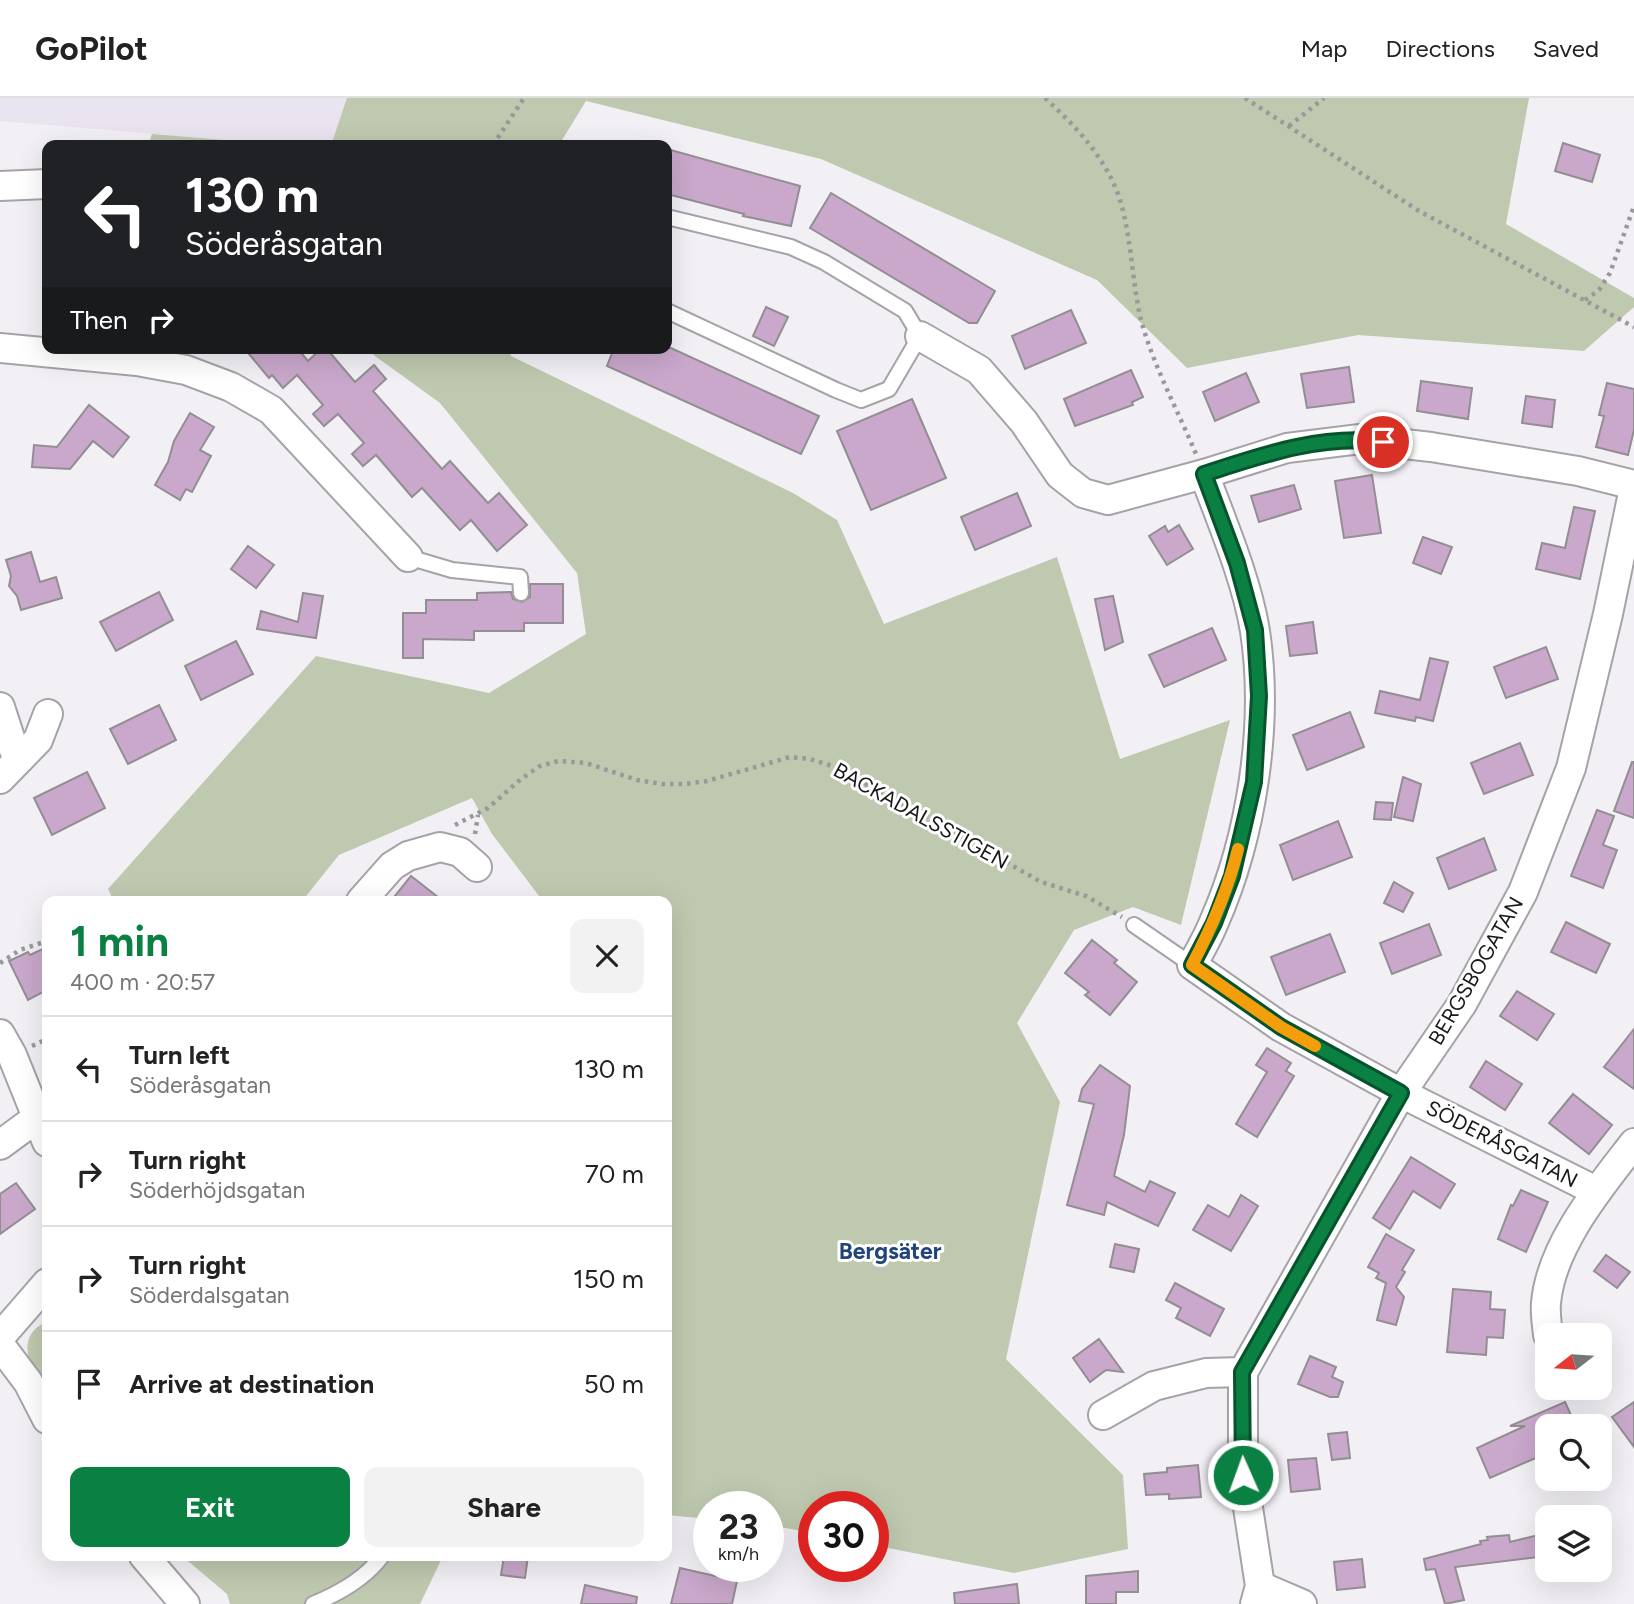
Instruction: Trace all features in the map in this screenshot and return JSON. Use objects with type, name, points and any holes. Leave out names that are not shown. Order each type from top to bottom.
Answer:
[{"type":"street","points":[[0,186],[42,184]]},
{"type":"street","points":[[920,336],[979,370],[1024,422],[1060,475],[1083,493],[1108,500],[1287,448],[1360,439],[1431,447],[1565,469],[1634,486]]},
{"type":"street","points":[[0,348],[42,352]]},
{"type":"street","points":[[63,354],[137,361],[186,370],[231,387],[271,410],[408,557]]},
{"type":"street","points":[[1192,965],[1214,923],[1232,876],[1254,782],[1259,696],[1255,630],[1237,563],[1204,474]]},
{"type":"street","name":"BERGSBOGATAN","points":[[1242,1372],[1401,1093],[1462,1004],[1517,903],[1571,768],[1605,627],[1634,486]]},
{"type":"street","points":[[0,707],[14,750],[20,758]]},
{"type":"street","points":[[0,779],[38,740],[48,715]]},
{"type":"street","points":[[365,896],[391,866],[408,856],[440,847],[460,852],[477,867]]},
{"type":"street","name":"SÖDERÅSGATAN","points":[[1192,965],[1281,1027],[1401,1093],[1596,1191]]},
{"type":"street","points":[[0,1034],[12,1055],[42,1128]]},
{"type":"street","points":[[0,1145],[42,1130]]},
{"type":"street","points":[[1547,1323],[1546,1302],[1557,1259],[1596,1191],[1634,1143]]},
{"type":"street","points":[[0,1337],[42,1289]]},
{"type":"street","points":[[0,1345],[28,1382],[42,1409]]},
{"type":"street","points":[[1103,1415],[1154,1386],[1206,1373],[1242,1372],[1243,1475],[1257,1595],[1302,1604]]},
{"type":"street","points":[[148,1561],[185,1604]]},
{"type":"lane","points":[[672,218],[791,247],[824,262],[905,312],[920,336],[889,389],[861,400],[672,313]]},
{"type":"lane","points":[[408,557],[452,570],[520,577],[521,593]]},
{"type":"lane","points":[[1134,925],[1192,965]]},
{"type":"lane","points":[[313,1604],[338,1594],[378,1561]]},
{"type":"path","points":[[496,140],[524,98]]},
{"type":"path","points":[[1045,98],[1072,123],[1103,162],[1114,183],[1125,218],[1144,329],[1204,474]]},
{"type":"path","points":[[1245,98],[1419,211],[1634,327]]},
{"type":"path","points":[[1289,126],[1324,98]]},
{"type":"path","points":[[1585,300],[1599,290],[1610,273],[1634,206]]},
{"type":"path","name":"BACKADALSSTIGEN","points":[[448,828],[488,808],[540,766],[558,761],[586,763],[636,780],[685,784],[707,781],[790,757],[810,759],[844,772],[1041,882],[1103,904],[1134,925]]},
{"type":"path","points":[[0,963],[20,950],[42,943]]},
{"type":"shaded area","points":[[0,98],[347,98],[333,140],[226,140],[0,121]]},
{"type":"green space","points":[[347,98],[1529,98],[1506,224],[1634,298],[1634,307],[1584,351],[1358,335],[1187,368],[1097,280],[821,159],[586,101],[562,140],[333,140]]},
{"type":"green space","points":[[152,134],[225,140],[150,140]]},
{"type":"green space","points":[[372,354],[510,354],[793,493],[837,520],[884,624],[1057,557],[1120,759],[1230,720],[1181,925],[1133,907],[1074,930],[1017,1023],[1060,1102],[1006,1359],[1123,1475],[1128,1549],[1014,1573],[889,1548],[889,1491],[798,1491],[798,1530],[784,1528],[784,1491],[693,1491],[693,1517],[672,1515],[672,896],[539,896],[492,834],[472,798],[339,855],[306,896],[112,896],[108,889],[316,656],[489,693],[586,634],[577,573],[440,403]]},
{"type":"green space","points":[[42,1324],[42,1388],[27,1349],[33,1331]]},
{"type":"green space","points":[[188,1561],[441,1561],[420,1604],[230,1604],[227,1594]]},
{"type":"building","points":[[1563,143],[1600,155],[1592,182],[1555,171]]},
{"type":"building","points":[[672,150],[800,186],[791,226],[743,216],[744,214],[672,195]]},
{"type":"building","points":[[831,193],[995,291],[977,323],[969,323],[810,228]]},
{"type":"building","points":[[766,307],[788,317],[774,346],[753,336]]},
{"type":"building","points":[[1071,310],[1086,343],[1025,369],[1012,336]]},
{"type":"building","points":[[672,348],[819,416],[801,454],[607,366],[612,354],[672,354]]},
{"type":"building","points":[[249,354],[302,354],[308,361],[316,354],[331,354],[355,382],[374,365],[386,379],[373,391],[442,469],[450,461],[488,503],[499,493],[527,525],[497,551],[471,520],[460,530],[422,488],[412,497],[376,455],[363,466],[352,454],[364,443],[338,414],[324,426],[313,414],[323,405],[297,375],[283,388],[272,375],[269,378]]},
{"type":"building","points":[[1349,367],[1354,402],[1307,408],[1301,374]]},
{"type":"building","points":[[1131,370],[1143,397],[1132,402],[1133,405],[1075,426],[1064,399]]},
{"type":"building","points":[[1246,373],[1259,402],[1215,421],[1203,392]]},
{"type":"building","points":[[1421,381],[1472,388],[1468,419],[1417,411]]},
{"type":"building","points":[[1607,383],[1634,389],[1634,430],[1628,455],[1596,447],[1604,416],[1599,415]]},
{"type":"building","points":[[1526,396],[1555,400],[1552,427],[1522,423]]},
{"type":"building","points":[[912,399],[946,478],[871,510],[837,431]]},
{"type":"building","points":[[89,405],[129,437],[113,457],[93,441],[70,469],[32,467],[34,445],[57,447]]},
{"type":"building","points":[[190,413],[214,427],[200,450],[211,456],[192,492],[186,489],[180,500],[155,485],[168,462],[174,441]]},
{"type":"building","points":[[1372,475],[1381,533],[1344,538],[1335,481]]},
{"type":"building","points":[[1294,485],[1301,509],[1259,522],[1251,496]]},
{"type":"building","points":[[1017,493],[1031,526],[975,550],[961,517]]},
{"type":"building","points":[[1574,507],[1595,511],[1580,579],[1536,569],[1542,543],[1565,548]]},
{"type":"building","points":[[1179,525],[1193,549],[1167,565],[1149,536],[1165,526],[1168,532]]},
{"type":"building","points":[[1423,537],[1452,547],[1441,574],[1413,563]]},
{"type":"building","points":[[248,546],[274,565],[256,588],[231,569]]},
{"type":"building","points":[[31,552],[40,582],[56,577],[62,598],[21,610],[17,596],[9,586],[11,576],[6,560]]},
{"type":"building","points":[[530,584],[563,584],[563,623],[524,623],[524,631],[474,631],[474,640],[423,639],[423,658],[403,658],[403,613],[426,613],[426,600],[477,600],[477,593],[511,592],[513,599],[522,602],[530,597]]},
{"type":"building","points":[[159,592],[173,620],[116,651],[100,622]]},
{"type":"building","points":[[303,593],[323,596],[316,638],[257,629],[261,611],[298,622]]},
{"type":"building","points":[[1113,596],[1123,642],[1105,650],[1095,599]]},
{"type":"building","points":[[1313,622],[1317,653],[1290,656],[1286,626]]},
{"type":"building","points":[[1212,628],[1226,660],[1164,687],[1149,655]]},
{"type":"building","points":[[236,641],[253,674],[201,700],[185,666]]},
{"type":"building","points":[[1546,647],[1558,679],[1506,698],[1494,667]]},
{"type":"building","points":[[1430,658],[1448,662],[1433,721],[1416,717],[1415,721],[1375,713],[1380,691],[1420,700]]},
{"type":"building","points":[[159,705],[176,740],[128,764],[110,729]]},
{"type":"building","points":[[1350,712],[1364,747],[1307,770],[1293,735]]},
{"type":"building","points":[[1520,743],[1533,775],[1484,794],[1471,763]]},
{"type":"building","points":[[1634,762],[1634,818],[1614,811]]},
{"type":"building","points":[[87,772],[105,808],[52,835],[34,798]]},
{"type":"building","points":[[1403,777],[1421,784],[1413,821],[1394,817]]},
{"type":"building","points":[[1376,802],[1393,803],[1391,820],[1374,819]]},
{"type":"building","points":[[1597,810],[1614,816],[1603,845],[1617,850],[1603,888],[1571,876]]},
{"type":"building","points":[[1338,821],[1352,857],[1293,880],[1280,845]]},
{"type":"building","points":[[1484,838],[1496,870],[1449,889],[1437,858]]},
{"type":"building","points":[[411,876],[437,896],[395,896]]},
{"type":"building","points":[[1394,882],[1413,893],[1403,912],[1384,903]]},
{"type":"building","points":[[1566,922],[1610,944],[1596,973],[1551,952]]},
{"type":"building","points":[[1429,924],[1441,955],[1392,974],[1380,943]]},
{"type":"building","points":[[1330,934],[1345,972],[1286,995],[1271,957]]},
{"type":"building","points":[[1092,940],[1117,960],[1114,963],[1137,982],[1110,1015],[1085,995],[1089,992],[1065,973]]},
{"type":"building","points":[[42,949],[42,993],[28,1000],[9,961],[28,952],[30,955]]},
{"type":"building","points":[[1517,991],[1554,1014],[1537,1040],[1500,1016]]},
{"type":"building","points":[[1634,1029],[1634,1089],[1604,1067]]},
{"type":"building","points":[[1267,1048],[1291,1063],[1286,1071],[1294,1076],[1257,1137],[1236,1124],[1267,1072],[1256,1065]]},
{"type":"building","points":[[1486,1061],[1522,1084],[1505,1110],[1470,1087]]},
{"type":"building","points":[[1100,1065],[1130,1086],[1124,1135],[1114,1176],[1145,1192],[1150,1181],[1175,1193],[1158,1226],[1107,1202],[1104,1215],[1067,1205],[1094,1104],[1079,1101],[1082,1089]]},
{"type":"building","points":[[1573,1094],[1612,1125],[1589,1154],[1549,1123]]},
{"type":"building","points":[[1411,1157],[1455,1184],[1440,1208],[1413,1191],[1390,1229],[1373,1218]]},
{"type":"building","points":[[16,1183],[35,1209],[0,1234],[0,1194]]},
{"type":"building","points":[[1521,1190],[1548,1202],[1526,1252],[1498,1239],[1511,1205],[1513,1206]]},
{"type":"building","points":[[1241,1195],[1258,1206],[1231,1251],[1193,1230],[1208,1205],[1229,1217]]},
{"type":"building","points":[[1386,1234],[1414,1250],[1396,1287],[1404,1297],[1396,1325],[1377,1320],[1386,1283],[1376,1278],[1379,1273],[1368,1267]]},
{"type":"building","points":[[1115,1244],[1139,1249],[1134,1272],[1110,1267]]},
{"type":"building","points":[[1606,1255],[1630,1272],[1617,1288],[1594,1271]]},
{"type":"building","points":[[1175,1283],[1224,1309],[1210,1336],[1176,1318],[1181,1308],[1166,1300]]},
{"type":"building","points":[[1453,1289],[1491,1292],[1490,1309],[1505,1310],[1503,1338],[1487,1337],[1486,1355],[1447,1352]]},
{"type":"building","points":[[1099,1339],[1123,1372],[1106,1370],[1090,1382],[1073,1358]]},
{"type":"building","points":[[1310,1356],[1336,1367],[1332,1377],[1343,1382],[1338,1397],[1330,1397],[1298,1384]]},
{"type":"building","points":[[1565,1402],[1570,1414],[1538,1414]]},
{"type":"building","points":[[1634,1402],[1634,1447],[1612,1417]]},
{"type":"building","points":[[1535,1415],[1535,1458],[1490,1478],[1477,1448],[1525,1426],[1510,1426]]},
{"type":"building","points":[[1347,1432],[1350,1458],[1332,1460],[1328,1434]]},
{"type":"building","points":[[1316,1458],[1320,1489],[1291,1492],[1288,1460]]},
{"type":"building","points":[[1198,1465],[1201,1497],[1169,1499],[1169,1494],[1146,1495],[1144,1474],[1167,1472],[1167,1468]]},
{"type":"building","points":[[1509,1535],[1510,1542],[1535,1536],[1535,1557],[1455,1567],[1464,1600],[1445,1604],[1435,1569],[1426,1570],[1424,1559],[1481,1544],[1480,1541],[1488,1540],[1487,1537]]},
{"type":"building","points":[[1362,1559],[1365,1587],[1337,1590],[1334,1562]]},
{"type":"building","points":[[503,1561],[527,1561],[525,1578],[501,1575]]},
{"type":"building","points":[[680,1568],[693,1571],[693,1582],[737,1582],[732,1604],[671,1604]]},
{"type":"building","points":[[1138,1571],[1138,1592],[1116,1592],[1116,1604],[1086,1604],[1086,1576]]},
{"type":"building","points":[[1017,1584],[1019,1604],[955,1604],[954,1593]]},
{"type":"building","points":[[585,1585],[637,1597],[636,1604],[581,1604]]},
{"type":"slow traffic","points":[[1238,849],[1232,876],[1214,923],[1192,965],[1281,1027],[1315,1046]]},
{"type":"district","name":"Bergsäter","points":[[890,1251]]},
{"type":"route","points":[[1243,1475],[1242,1372],[1401,1093],[1281,1027],[1192,965],[1214,923],[1232,876],[1254,782],[1259,696],[1255,630],[1237,563],[1204,474],[1287,448],[1360,439],[1383,442]]}]
